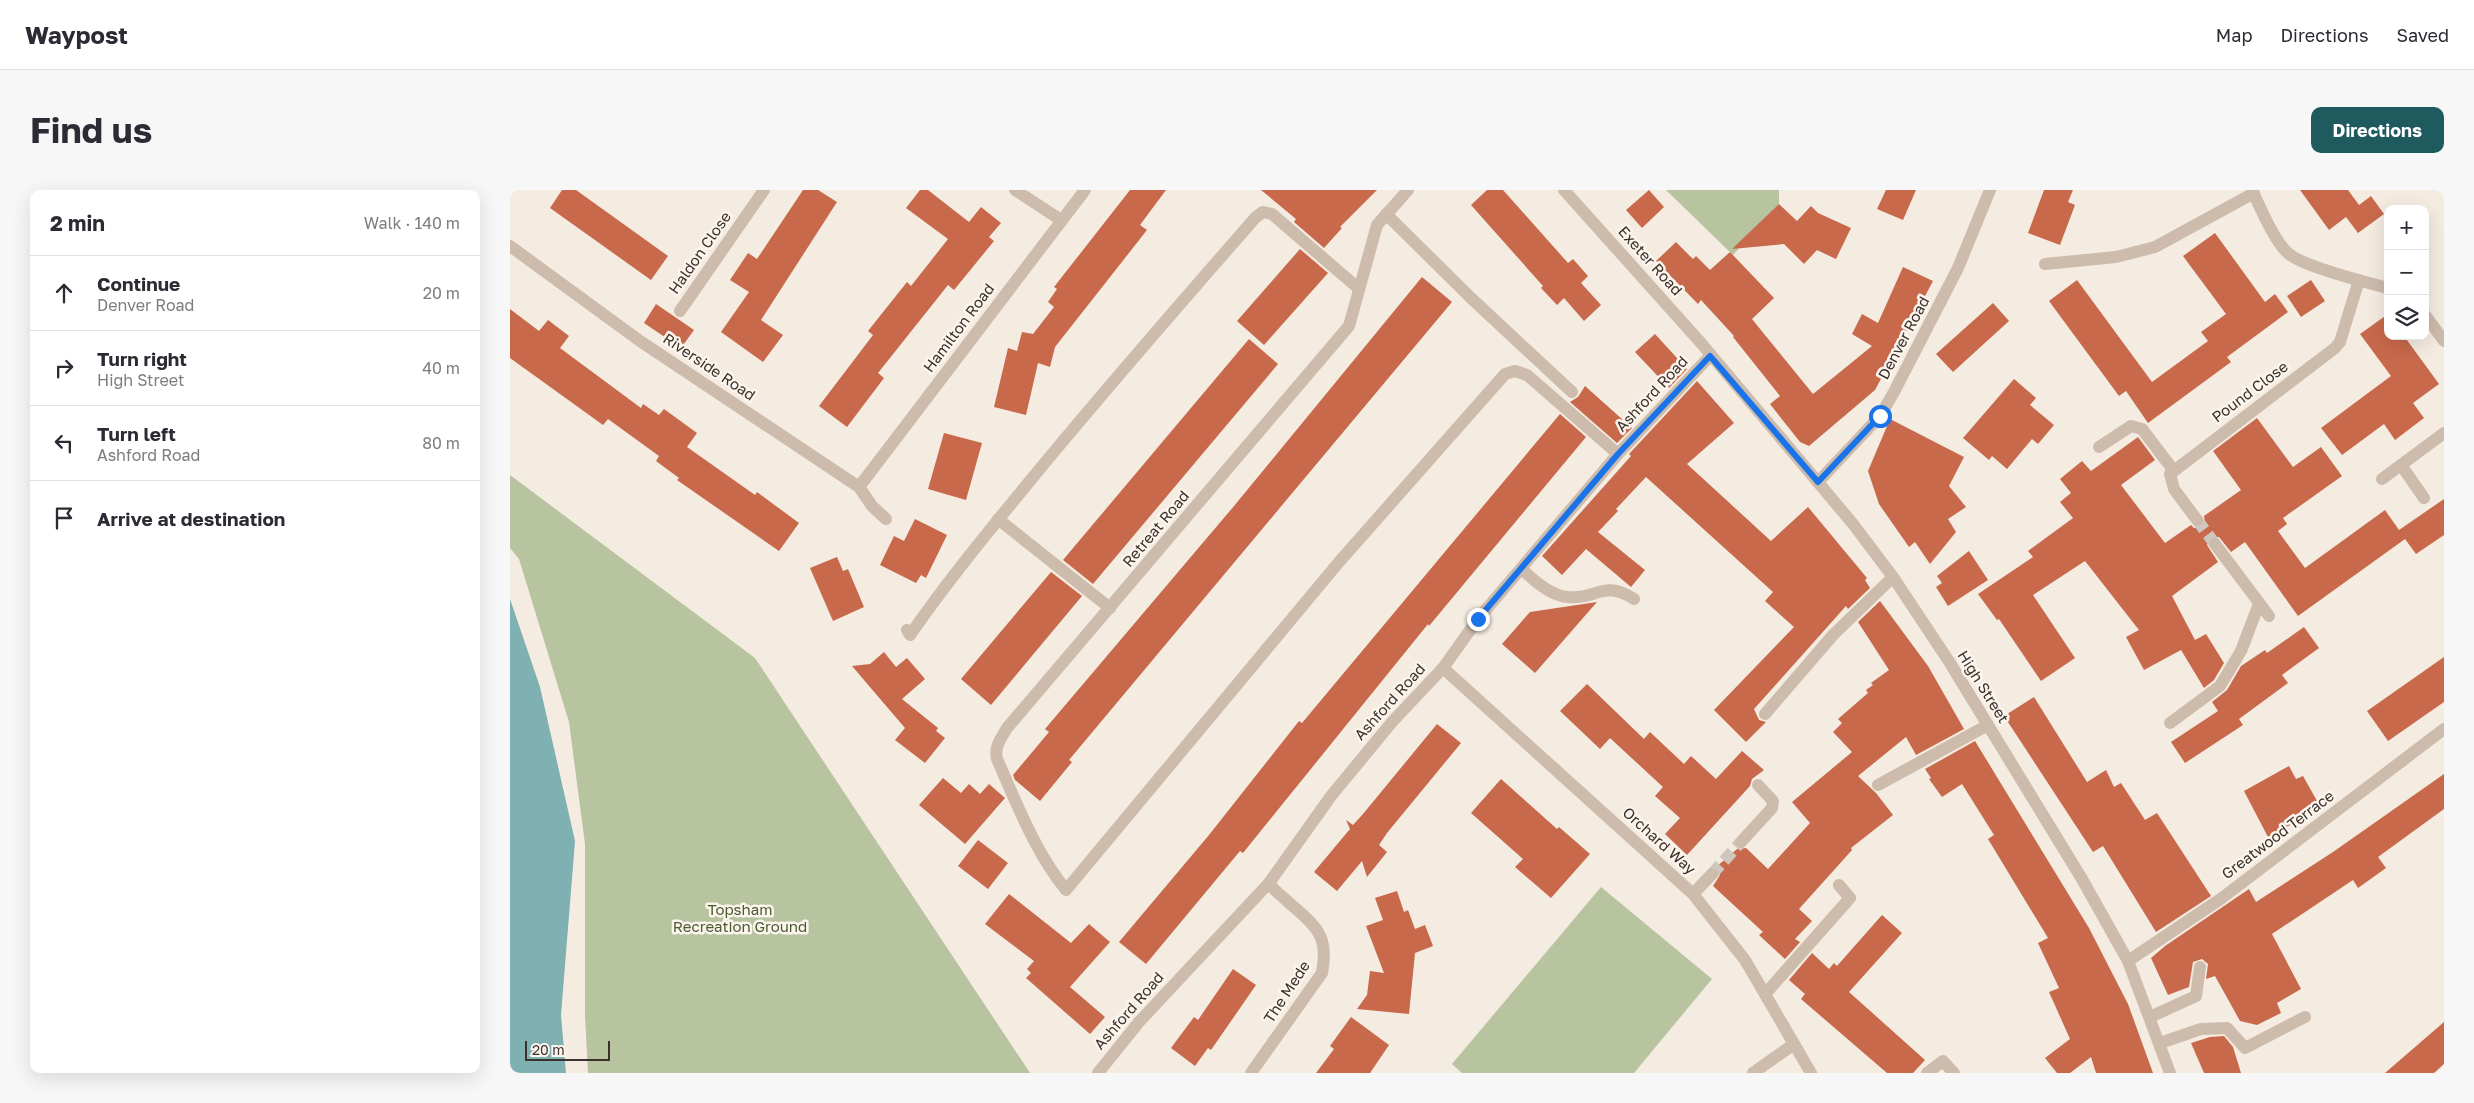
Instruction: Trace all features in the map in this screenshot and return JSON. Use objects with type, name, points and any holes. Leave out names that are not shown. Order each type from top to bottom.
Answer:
[{"type":"street","name":"Haldon Close","points":[[680,311],[764,190]]},
{"type":"street","points":[[1015,190],[1061,220]]},
{"type":"street","name":"Hamilton Road","points":[[859,487],[1085,190]]},
{"type":"street","name":"Retreat Road","points":[[1408,190],[1377,225],[1349,326],[1007,728],[995,752],[1024,822],[1054,875],[1066,890],[1339,562],[1505,374],[1515,370],[1527,375],[1618,454]]},
{"type":"street","name":"Exeter Road","points":[[1564,190],[1701,342],[1710,356]]},
{"type":"street","name":"Denver Road","points":[[1818,482],[1880,416],[1958,268],[1990,190]]},
{"type":"street","points":[[2045,264],[2116,257],[2155,247],[2253,192],[2281,245],[2289,254],[2303,262],[2384,287]]},
{"type":"street","points":[[906,630],[910,635],[940,592],[998,519],[1122,370],[1263,212],[1272,214],[1358,288]]},
{"type":"street","points":[[1386,214],[1471,298],[1572,392]]},
{"type":"street","name":"Riverside Road","points":[[510,246],[640,341],[859,487],[872,506],[886,519]]},
{"type":"street","name":"Pound Close","points":[[2174,470],[2335,348],[2340,342],[2359,280]]},
{"type":"street","points":[[2429,319],[2443,337]]},
{"type":"street","name":"Ashford Road","points":[[1098,1073],[1139,1022],[1269,883],[1331,796],[1392,722],[1443,668],[1478,619],[1618,454],[1710,356]]},
{"type":"street","name":"High Street","points":[[1710,356],[1818,482],[1893,577],[2082,879],[2128,961],[2170,1073]]},
{"type":"street","points":[[2099,447],[2131,426],[2137,426],[2142,429],[2174,470],[2170,474],[2174,488],[2197,520]]},
{"type":"street","points":[[2382,479],[2444,433]]},
{"type":"street","points":[[2401,465],[2424,498]]},
{"type":"street","points":[[998,519],[1110,608]]},
{"type":"street","points":[[2214,544],[2269,616]]},
{"type":"street","points":[[1522,569],[1533,580],[1567,598],[1607,590],[1620,590],[1634,599]]},
{"type":"street","points":[[1765,714],[1833,635],[1893,577]]},
{"type":"street","points":[[2170,723],[2220,686],[2241,651],[2259,604]]},
{"type":"street","name":"Orchard Way","points":[[1443,668],[1694,894],[1724,931],[1766,993],[1810,1073]]},
{"type":"street","points":[[1878,785],[1988,726]]},
{"type":"street","name":"Greatwood Terrace","points":[[2128,961],[2222,898],[2444,730]]},
{"type":"street","points":[[1741,842],[1772,808],[1773,801],[1758,785]]},
{"type":"street","points":[[1694,894],[1712,874]]},
{"type":"street","name":"The Mede","points":[[1251,1073],[1322,973],[1326,956],[1323,938],[1316,927],[1269,883]]},
{"type":"street","points":[[1766,993],[1850,898],[1839,885]]},
{"type":"street","points":[[2150,1017],[2196,996],[2200,967]]},
{"type":"street","points":[[2160,1043],[2201,1029],[2227,1028],[2245,1048],[2305,1017]]},
{"type":"street","points":[[1753,1073],[1794,1044]]},
{"type":"street","points":[[1927,1073],[1943,1061],[1954,1073]]},
{"type":"green space","points":[[1666,190],[1779,190],[1779,204],[1733,255]]},
{"type":"green space","name":"Topsham Recreation Ground","points":[[510,475],[755,658],[1030,1073],[588,1073],[585,1015],[585,844],[569,722],[519,559],[510,548]]},
{"type":"green space","points":[[1601,887],[1712,979],[1634,1073],[1462,1073],[1452,1064]]},
{"type":"water","points":[[510,599],[540,687],[575,841],[561,1015],[566,1073],[510,1073]]},
{"type":"building","points":[[562,190],[576,190],[668,256],[651,280],[550,208]]},
{"type":"building","points":[[803,190],[818,190],[837,202],[761,320],[783,335],[763,362],[721,332],[749,292],[730,280],[748,253],[757,259]]},
{"type":"building","points":[[920,190],[928,190],[969,222],[981,207],[1001,223],[989,237],[994,241],[954,290],[948,285],[878,373],[884,378],[847,427],[819,406],[873,335],[868,331],[907,282],[911,286],[948,239],[906,208]]},
{"type":"building","points":[[1130,190],[1166,190],[1140,225],[1147,230],[1055,347],[1050,367],[1038,363],[1026,415],[994,407],[1008,348],[1017,351],[1022,332],[1033,334],[1054,307],[1048,302],[1057,289],[1054,287]]},
{"type":"building","points":[[1261,190],[1377,190],[1340,227],[1342,228],[1324,248],[1294,222],[1296,219]]},
{"type":"building","points":[[1487,190],[1503,190],[1568,263],[1573,259],[1588,276],[1581,283],[1601,305],[1584,321],[1564,298],[1557,305],[1541,288],[1543,286],[1471,205]]},
{"type":"building","points":[[1649,190],[1664,207],[1642,228],[1626,210]]},
{"type":"building","points":[[1886,190],[1916,190],[1903,220],[1877,209]]},
{"type":"building","points":[[2044,190],[2073,190],[2068,202],[2075,205],[2060,245],[2028,233]]},
{"type":"building","points":[[2300,190],[2348,190],[2359,205],[2371,196],[2384,214],[2358,233],[2346,217],[2329,230]]},
{"type":"building","points":[[1779,204],[1797,221],[1811,206],[1818,213],[1851,228],[1836,259],[1817,250],[1804,264],[1784,244],[1732,249]]},
{"type":"building","points":[[2215,233],[2265,302],[2275,294],[2288,312],[2227,357],[2231,362],[2148,423],[2126,391],[2119,396],[2049,301],[2077,280],[2152,382],[2208,341],[2201,332],[2226,314],[2183,256]]},
{"type":"building","points":[[1676,242],[1693,259],[1696,256],[1710,270],[1730,252],[1774,298],[1752,319],[1813,394],[1872,346],[1852,334],[1862,314],[1878,323],[1903,267],[1933,281],[1875,390],[1809,446],[1800,442],[1770,404],[1780,396],[1734,336],[1701,300],[1698,304],[1656,261]]},
{"type":"building","points":[[1300,249],[1328,273],[1264,345],[1237,321]]},
{"type":"building","points":[[1422,277],[1452,302],[1069,760],[1072,762],[1040,801],[1015,780],[1013,775],[1049,732],[1045,729],[1234,506]]},
{"type":"building","points":[[2311,280],[2325,301],[2301,317],[2287,296]]},
{"type":"building","points":[[1993,303],[2009,321],[1953,372],[1936,354]]},
{"type":"building","points":[[656,304],[694,330],[681,348],[644,323]]},
{"type":"building","points":[[510,309],[539,331],[548,320],[569,336],[560,348],[641,408],[643,404],[659,415],[664,409],[697,433],[687,447],[755,495],[757,492],[799,523],[779,551],[677,480],[679,478],[656,461],[659,456],[608,419],[603,425],[510,358]]},
{"type":"building","points":[[2384,317],[2384,340],[2407,340],[2439,384],[2413,403],[2424,418],[2395,440],[2384,424],[2342,455],[2321,428],[2391,376],[2360,334]]},
{"type":"building","points":[[1655,334],[1687,369],[1669,388],[1635,352]]},
{"type":"building","points":[[1249,339],[1278,364],[1093,584],[1063,560]]},
{"type":"building","points":[[2014,379],[2036,398],[2030,405],[2054,425],[2038,444],[2032,439],[2007,469],[1992,456],[1989,460],[1963,438]]},
{"type":"building","points":[[1697,381],[1734,423],[1687,464],[1771,541],[1808,507],[1867,578],[1865,580],[1870,588],[1848,609],[1846,606],[1754,709],[1759,720],[1766,722],[1746,742],[1714,710],[1794,627],[1765,601],[1773,592],[1646,477],[1616,509],[1618,511],[1598,532],[1645,570],[1631,587],[1586,549],[1562,575],[1542,556],[1631,456],[1629,454]]},
{"type":"building","points":[[1585,386],[1632,428],[1617,443],[1570,402],[1578,397]]},
{"type":"building","points":[[1560,414],[1586,437],[1429,626],[1428,624],[1243,853],[1240,851],[1146,964],[1119,942],[1209,835],[1299,721],[1302,723]]},
{"type":"building","points":[[2257,418],[2293,467],[2321,447],[2342,476],[2283,518],[2287,524],[2278,531],[2305,568],[2385,510],[2399,530],[2444,499],[2444,535],[2416,554],[2405,539],[2298,616],[2245,542],[2231,552],[2219,537],[2211,537],[2207,545],[2218,562],[2172,596],[2195,640],[2206,634],[2224,663],[2214,680],[2204,688],[2181,650],[2144,670],[2126,637],[2139,630],[2085,561],[2033,595],[2075,658],[2041,681],[1999,619],[1997,620],[1978,594],[2033,557],[2028,551],[2073,518],[2060,502],[2071,493],[2060,479],[2082,461],[2091,471],[2138,437],[2155,460],[2121,485],[2165,543],[2191,525],[2194,528],[2201,527],[2205,523],[2204,516],[2241,490],[2213,451]]},
{"type":"building","points":[[1890,419],[1964,457],[1949,486],[1966,507],[1948,519],[1956,532],[1930,564],[1915,542],[1909,547],[1879,504],[1868,471]]},
{"type":"building","points":[[944,433],[982,443],[966,500],[928,489]]},
{"type":"building","points":[[915,519],[947,535],[926,578],[921,575],[916,583],[880,565],[894,536],[904,541]]},
{"type":"building","points":[[1969,551],[1988,580],[1948,606],[1936,587],[1942,583],[1937,576]]},
{"type":"building","points":[[837,557],[843,571],[848,569],[864,607],[833,621],[810,568]]},
{"type":"building","points":[[1051,572],[1082,596],[991,705],[961,679]]},
{"type":"building","points":[[1880,601],[1928,666],[1964,729],[1916,755],[1906,737],[1858,776],[1876,793],[1893,815],[1851,848],[1852,850],[1799,909],[1812,921],[1795,939],[1800,942],[1785,959],[1759,935],[1763,932],[1713,886],[1720,875],[1716,867],[1737,849],[1746,848],[1768,869],[1810,823],[1792,802],[1852,752],[1833,732],[1842,723],[1838,719],[1868,693],[1866,690],[1873,685],[1871,683],[1889,670],[1858,622]]},
{"type":"building","points":[[1597,602],[1535,673],[1502,644],[1530,612]]},
{"type":"building","points":[[2304,627],[2319,648],[2282,675],[2288,683],[2239,719],[2243,725],[2185,763],[2171,742],[2218,711],[2212,702],[2227,690],[2241,666],[2265,650],[2267,653]]},
{"type":"building","points":[[884,652],[896,667],[907,658],[925,679],[902,699],[938,728],[936,731],[945,738],[925,763],[895,740],[905,728],[852,666],[870,664]]},
{"type":"building","points":[[2444,657],[2444,702],[2388,741],[2367,711]]},
{"type":"building","points":[[1587,684],[1644,739],[1650,732],[1684,764],[1691,756],[1716,779],[1742,751],[1764,770],[1752,779],[1750,786],[1687,855],[1665,834],[1680,818],[1655,796],[1663,787],[1610,738],[1600,749],[1560,711]]},
{"type":"building","points":[[2034,697],[2087,782],[2106,770],[2114,787],[2121,783],[2145,820],[2157,813],[2211,896],[2156,932],[2103,846],[2093,852],[2004,716]]},
{"type":"building","points":[[1437,724],[1461,743],[1387,833],[1379,845],[1387,852],[1367,877],[1362,861],[1337,891],[1314,872],[1350,829],[1346,820],[1353,825]]},
{"type":"building","points":[[1975,741],[2089,928],[2128,1004],[2153,1073],[2096,1073],[2091,1057],[2070,1073],[2057,1073],[2045,1058],[2070,1039],[2049,992],[2059,988],[2038,943],[2048,938],[1988,839],[1994,835],[1962,784],[1942,797],[1929,779],[1931,778],[1925,769]]},
{"type":"building","points":[[2289,766],[2296,779],[2303,776],[2321,808],[2268,837],[2244,791]]},
{"type":"building","points":[[2444,774],[2444,809],[2378,857],[2386,868],[2358,888],[2353,880],[2272,934],[2301,989],[2277,1003],[2281,1013],[2257,1025],[2240,1021],[2215,976],[2206,979],[2208,964],[2202,959],[2193,962],[2189,987],[2168,995],[2151,958],[2165,946],[2249,889],[2256,902],[2333,852]]},
{"type":"building","points":[[943,778],[961,793],[969,784],[980,794],[989,784],[1005,798],[965,844],[919,805]]},
{"type":"building","points":[[1501,779],[1557,829],[1559,827],[1590,854],[1551,898],[1515,867],[1523,859],[1471,813]]},
{"type":"building","points":[[978,840],[1008,863],[988,889],[958,866]]},
{"type":"building","points":[[1397,891],[1404,912],[1408,910],[1415,929],[1425,925],[1433,946],[1415,953],[1409,1014],[1357,1009],[1367,995],[1370,971],[1384,973],[1366,926],[1383,920],[1375,898]]},
{"type":"building","points":[[1009,894],[1071,943],[1089,924],[1110,942],[1070,987],[1105,1017],[1090,1034],[1026,978],[1031,973],[1027,969],[1034,961],[985,924]]},
{"type":"building","points":[[1882,915],[1902,933],[1849,992],[1925,1060],[1913,1073],[1887,1073],[1801,999],[1805,994],[1789,980],[1812,953],[1829,969],[1834,963],[1837,966]]},
{"type":"building","points":[[1233,969],[1256,985],[1211,1050],[1208,1048],[1195,1066],[1171,1048],[1194,1017],[1198,1020]]},
{"type":"building","points":[[1351,1017],[1389,1045],[1370,1073],[1316,1073],[1334,1049],[1330,1046]]},
{"type":"building","points":[[2444,1022],[2444,1064],[2434,1073],[2385,1073]]},
{"type":"building","points":[[2224,1036],[2233,1047],[2241,1073],[2204,1073],[2191,1043],[2210,1037]]},
{"type":"tunnel","points":[[2197,520],[2215,544]]},
{"type":"tunnel","points":[[1712,874],[1741,842]]},
{"type":"route","points":[[1478,619],[1618,454],[1710,356],[1818,482],[1880,416]]}]
